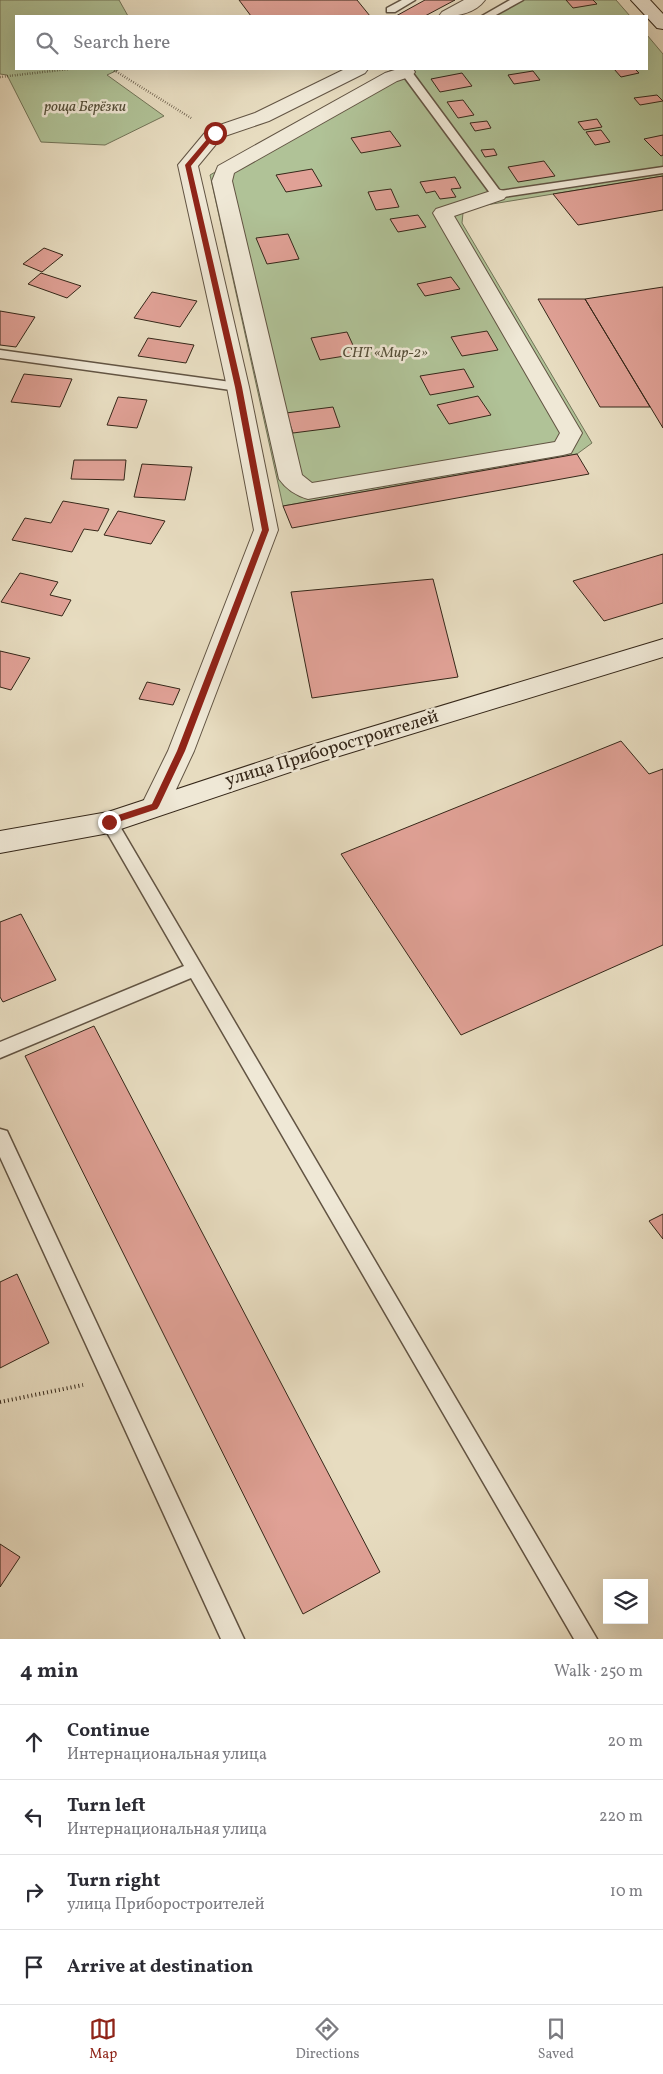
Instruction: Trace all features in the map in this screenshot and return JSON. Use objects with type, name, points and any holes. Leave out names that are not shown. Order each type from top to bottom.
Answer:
[{"type":"street","points":[[450,15],[476,0]]},
{"type":"street","points":[[640,0],[663,24]]},
{"type":"street","points":[[155,806],[181,751],[266,530],[238,387],[188,165],[215,133],[262,117],[357,70]]},
{"type":"street","points":[[408,70],[391,77],[224,170],[222,181],[291,479],[308,491],[562,448],[571,433],[443,213],[497,194]]},
{"type":"street","name":"улица Приборостроителей","points":[[0,842],[109,822],[314,754],[663,648]]},
{"type":"lane","points":[[391,10],[410,0]]},
{"type":"lane","points":[[489,15],[518,0]]},
{"type":"lane","points":[[408,70],[497,194],[663,170]]},
{"type":"lane","points":[[0,354],[238,387]]},
{"type":"lane","points":[[109,822],[586,1639]]},
{"type":"lane","points":[[0,1050],[195,969]]},
{"type":"lane","points":[[0,1137],[233,1639]]},
{"type":"path","points":[[0,77],[60,70]]},
{"type":"path","points":[[114,70],[215,133]]},
{"type":"path","points":[[0,1402],[112,1379]]},
{"type":"green space","name":"роща Берёзки","points":[[0,0],[119,0],[127,15],[15,15],[15,70],[118,70],[107,75],[164,116],[105,145],[41,142],[7,75],[0,74]]},
{"type":"green space","points":[[511,0],[616,0],[629,15],[485,15]]},
{"type":"green space","name":"СНТ «Мир-2»","points":[[648,36],[663,54],[663,176],[480,206],[463,213],[462,223],[592,443],[577,454],[283,506],[210,175],[391,70],[648,70]]},
{"type":"building","points":[[239,0],[357,0],[369,15],[250,15]]},
{"type":"building","points":[[425,0],[455,0],[427,15],[398,15]]},
{"type":"building","points":[[566,0],[593,0],[597,4],[573,8]]},
{"type":"building","points":[[615,70],[636,70],[639,73],[621,77]]},
{"type":"building","points":[[533,71],[540,80],[514,84],[508,75]]},
{"type":"building","points":[[462,73],[472,86],[440,92],[431,79]]},
{"type":"building","points":[[657,95],[663,101],[640,105],[634,98]]},
{"type":"building","points":[[463,100],[474,115],[458,118],[447,102]]},
{"type":"building","points":[[597,119],[602,127],[584,130],[578,122]]},
{"type":"building","points":[[487,121],[491,128],[475,131],[470,123]]},
{"type":"building","points":[[601,130],[610,142],[595,145],[586,132]]},
{"type":"building","points":[[390,131],[401,146],[361,153],[351,138]]},
{"type":"building","points":[[663,135],[663,155],[661,156],[644,139]]},
{"type":"building","points":[[494,149],[497,155],[485,157],[481,150]]},
{"type":"building","points":[[544,161],[555,176],[518,182],[508,167]]},
{"type":"building","points":[[312,169],[322,186],[286,192],[276,175]]},
{"type":"building","points":[[663,176],[663,210],[578,225],[553,194]]},
{"type":"building","points":[[455,177],[461,188],[451,189],[456,197],[440,199],[435,191],[426,193],[420,182]]},
{"type":"building","points":[[391,189],[399,207],[376,210],[368,192]]},
{"type":"building","points":[[418,215],[426,227],[398,232],[390,219]]},
{"type":"building","points":[[288,234],[299,259],[267,264],[256,238]]},
{"type":"building","points":[[44,248],[63,255],[42,272],[23,264]]},
{"type":"building","points":[[41,273],[81,286],[67,298],[28,284]]},
{"type":"building","points":[[451,277],[460,289],[425,296],[417,284]]},
{"type":"building","points":[[663,287],[663,428],[585,299]]},
{"type":"building","points":[[152,292],[197,301],[180,327],[134,318]]},
{"type":"building","points":[[538,299],[585,299],[650,407],[600,407]]},
{"type":"building","points":[[0,311],[35,317],[16,347],[0,345]]},
{"type":"building","points":[[487,331],[498,350],[462,356],[451,337]]},
{"type":"building","points":[[347,332],[357,354],[320,360],[311,338]]},
{"type":"building","points":[[148,338],[194,345],[186,363],[138,356]]},
{"type":"building","points":[[464,369],[474,387],[430,395],[420,376]]},
{"type":"building","points":[[24,374],[72,379],[60,407],[11,402]]},
{"type":"building","points":[[478,396],[491,415],[449,424],[437,405]]},
{"type":"building","points":[[118,397],[147,400],[137,428],[107,425]]},
{"type":"building","points":[[333,407],[340,427],[293,433],[286,413]]},
{"type":"building","points":[[577,454],[589,474],[292,528],[283,506]]},
{"type":"building","points":[[74,460],[126,460],[124,480],[71,479]]},
{"type":"building","points":[[142,464],[192,467],[185,500],[134,497]]},
{"type":"building","points":[[63,501],[109,509],[98,531],[84,529],[72,552],[12,540],[25,518],[51,523]]},
{"type":"building","points":[[118,511],[165,521],[151,544],[104,535]]},
{"type":"building","points":[[663,554],[663,603],[604,621],[573,581]]},
{"type":"building","points":[[20,573],[58,582],[50,595],[71,600],[62,616],[1,602]]},
{"type":"building","points":[[433,579],[458,677],[312,698],[291,592]]},
{"type":"building","points":[[0,651],[30,658],[11,690],[0,687]]},
{"type":"building","points":[[147,682],[180,689],[173,705],[139,699]]},
{"type":"building","points":[[621,741],[649,774],[663,769],[663,945],[461,1035],[341,854]]},
{"type":"building","points":[[21,914],[56,980],[3,1002],[0,997],[0,922]]},
{"type":"building","points":[[94,1026],[380,1572],[303,1614],[25,1056]]},
{"type":"building","points":[[663,1214],[663,1239],[649,1221]]},
{"type":"building","points":[[17,1274],[49,1343],[0,1368],[0,1282]]},
{"type":"building","points":[[0,1544],[20,1557],[0,1587]]},
{"type":"route","points":[[109,822],[155,806],[181,751],[266,530],[238,387],[188,165],[215,133]]}]
